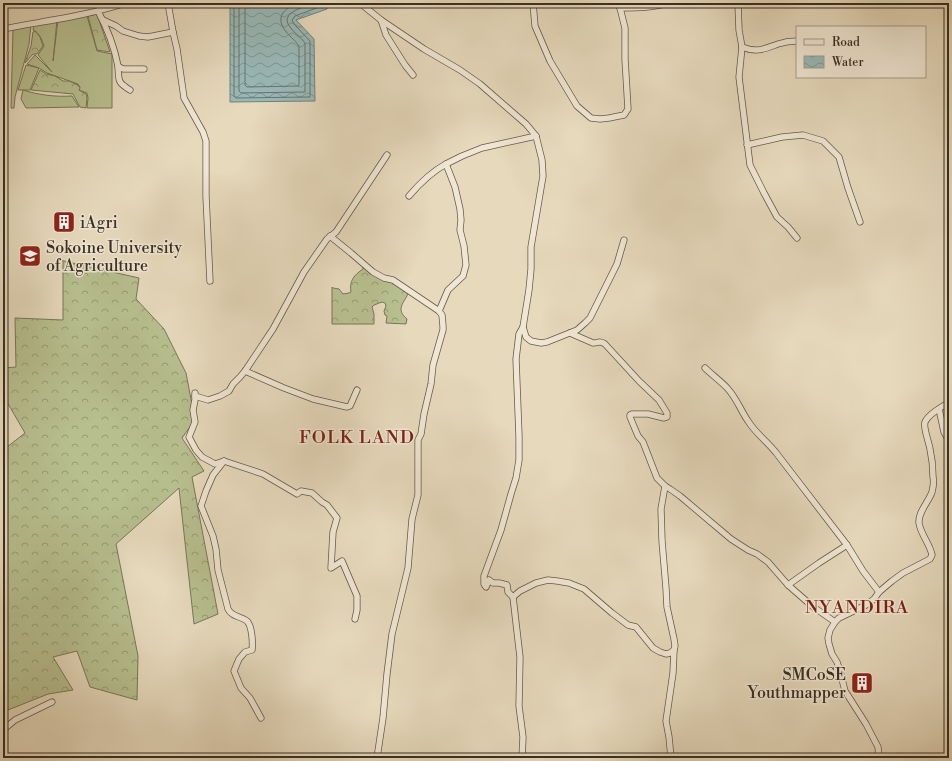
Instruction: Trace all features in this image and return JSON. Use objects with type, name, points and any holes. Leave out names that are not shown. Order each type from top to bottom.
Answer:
[{"type":"street","points":[[3,28],[82,15],[126,3]]},
{"type":"street","points":[[168,3],[177,49],[184,98],[203,132],[206,141],[206,196],[210,281]]},
{"type":"street","points":[[360,3],[381,20],[480,84],[526,124],[536,136],[542,160],[542,176],[531,247],[529,290],[516,359],[520,460],[516,478],[510,494],[502,530],[484,576],[484,584],[486,587],[489,580],[493,583],[507,585],[508,592],[513,597],[520,657],[519,706],[523,737],[522,758]]},
{"type":"street","points":[[533,3],[535,26],[550,61],[563,84],[577,106],[591,118],[600,119],[624,115],[628,109],[625,28],[620,5],[658,6],[669,3]]},
{"type":"street","points":[[738,3],[739,30],[742,47],[739,77],[750,165],[777,217],[797,238]]},
{"type":"street","points":[[98,11],[113,44],[118,66],[118,79],[121,84],[130,90]]},
{"type":"street","points":[[103,20],[123,31],[139,36],[148,37],[173,32]]},
{"type":"street","points":[[381,20],[386,35],[405,65],[414,75]]},
{"type":"street","points":[[742,47],[748,50],[756,51],[770,48],[779,43],[796,41]]},
{"type":"street","points":[[118,66],[123,69],[144,69]]},
{"type":"street","points":[[747,145],[782,137],[803,135],[823,141],[839,157],[860,222]]},
{"type":"street","points":[[409,196],[434,171],[462,156],[482,148],[536,136]]},
{"type":"street","points":[[355,619],[357,610],[357,596],[342,561],[331,568],[333,532],[337,518],[327,505],[312,493],[301,491],[297,494],[263,474],[224,462],[215,464],[202,457],[196,450],[189,437],[195,422],[193,410],[195,395],[208,400],[220,396],[229,391],[233,384],[245,371],[273,329],[304,272],[330,236],[336,232],[387,155]]},
{"type":"street","points":[[439,311],[448,290],[463,276],[466,265],[464,246],[460,230],[460,210],[455,187],[446,164]]},
{"type":"street","points":[[330,236],[373,272],[384,278],[393,280],[439,311],[442,315],[443,326],[433,365],[431,384],[421,434],[418,440],[418,495],[412,519],[408,568],[390,651],[377,758]]},
{"type":"street","points":[[523,327],[526,337],[531,341],[541,343],[577,330],[590,318],[617,264],[624,240]]},
{"type":"street","points":[[570,333],[593,343],[602,342],[605,344],[639,381],[659,400],[667,413],[666,418],[648,414],[630,415],[638,436],[643,442],[657,478],[665,486],[680,496],[732,538],[768,562],[788,585],[812,606],[835,622]]},
{"type":"street","points":[[705,368],[728,389],[748,421],[760,436],[771,446],[848,545],[863,571],[879,592]]},
{"type":"street","points":[[245,371],[291,391],[314,399],[347,407],[350,406],[358,390]]},
{"type":"street","points":[[879,758],[878,747],[866,724],[845,691],[840,671],[830,650],[828,638],[830,630],[839,618],[866,605],[892,581],[930,559],[932,555],[931,549],[921,530],[919,518],[932,492],[934,478],[933,463],[924,428],[925,422],[928,418],[949,403]]},
{"type":"street","points":[[939,409],[944,432],[949,441]]},
{"type":"street","points":[[224,462],[213,475],[201,506],[213,536],[218,570],[228,609],[230,613],[248,622],[250,627],[253,644],[252,650],[245,652],[239,659],[234,671],[241,688],[250,698],[261,718]]},
{"type":"street","points":[[665,486],[661,509],[662,541],[665,564],[667,607],[675,646],[673,673],[666,721],[671,758]]},
{"type":"street","points":[[788,585],[818,563],[848,545]]},
{"type":"street","points":[[513,597],[520,591],[536,583],[548,580],[557,580],[569,583],[584,589],[628,625],[636,627],[653,648],[666,654],[674,650]]},
{"type":"street","points":[[3,730],[15,720],[52,702]]},
{"type":"green space","points":[[97,14],[110,52],[97,50],[88,16]]},
{"type":"green space","points":[[87,16],[97,51],[112,54],[112,108],[87,108],[87,93],[79,90],[80,87],[78,84],[27,64],[35,55],[52,72],[38,55],[44,46],[39,34],[33,30],[34,24],[57,20],[53,61],[58,20]]},
{"type":"green space","points":[[31,25],[29,44],[15,97],[14,108],[11,108],[13,29]]},
{"type":"green space","points":[[35,31],[40,37],[43,46],[37,54],[33,54],[25,63],[31,46],[33,32]]},
{"type":"green space","points":[[26,65],[39,68],[30,90],[18,90]]},
{"type":"green space","points":[[40,70],[63,81],[69,81],[78,85],[80,88],[79,90],[86,94],[86,108],[80,107],[73,94],[31,90]]},
{"type":"green space","points":[[23,90],[47,95],[72,96],[79,107],[26,108],[21,99]]},
{"type":"green space","points":[[58,259],[139,278],[136,299],[164,329],[186,373],[193,410],[192,424],[182,438],[204,471],[192,477],[218,614],[194,624],[179,488],[116,544],[138,656],[137,700],[90,687],[77,651],[53,657],[73,690],[48,694],[3,712],[3,446],[7,447],[25,433],[3,395],[3,368],[16,367],[15,318],[63,320],[63,261]]},
{"type":"green space","points":[[363,264],[409,292],[401,309],[403,315],[407,319],[406,324],[386,323],[387,316],[385,315],[384,311],[386,306],[385,303],[382,302],[372,307],[374,324],[332,324],[332,287],[339,289],[343,294],[351,292],[352,281],[363,269]]},
{"type":"water","points":[[230,3],[327,3],[327,9],[296,20],[314,39],[315,101],[230,102]]},
{"type":"place","name":"iAgri","points":[[64,222]]},
{"type":"place","name":"Sokoine University of Agriculture","points":[[30,256]]},
{"type":"place","name":"SMCoSE Youthmapper","points":[[862,683]]},
{"type":"district","name":"FOLK LAND","points":[[357,437]]},
{"type":"district","name":"NYANDIRA","points":[[857,607]]}]
